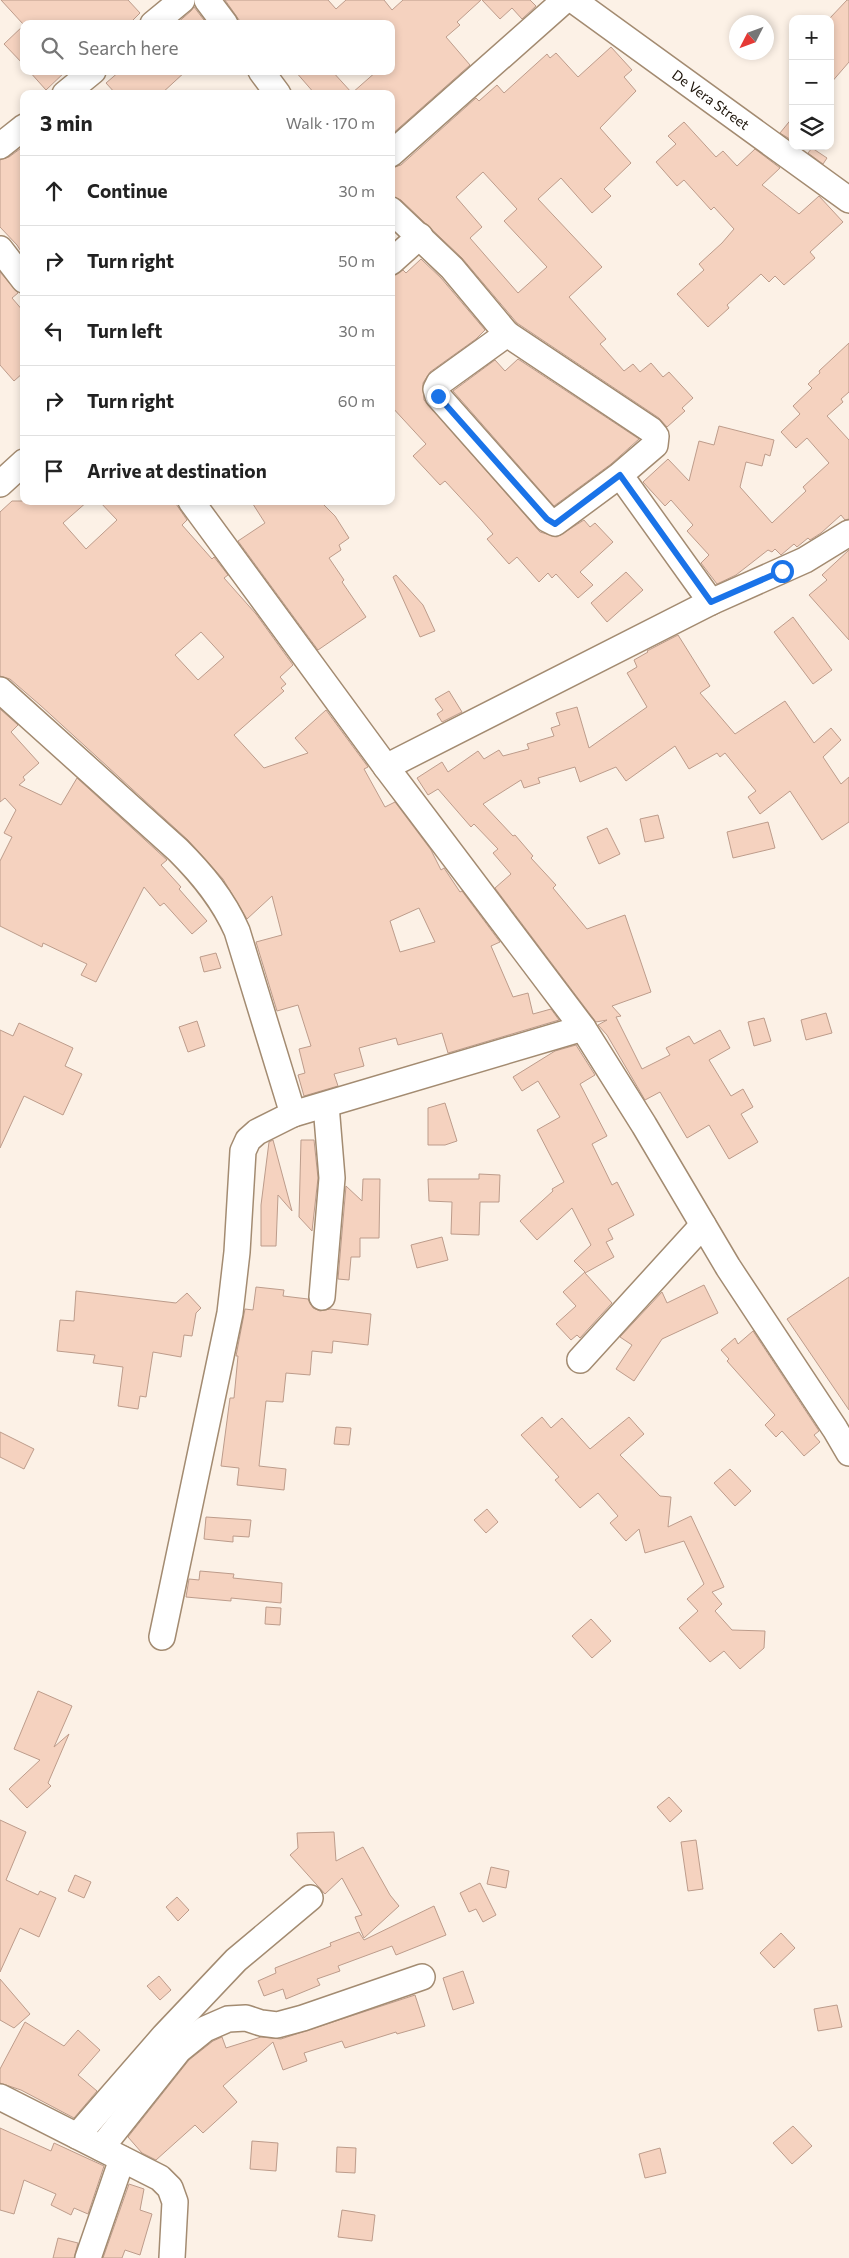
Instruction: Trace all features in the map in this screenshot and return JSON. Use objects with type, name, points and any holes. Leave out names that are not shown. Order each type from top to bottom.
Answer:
[{"type":"street","points":[[157,20],[182,0]]},
{"type":"street","points":[[207,0],[222,20]]},
{"type":"street","points":[[395,151],[575,1]]},
{"type":"street","name":"De Vera Street","points":[[575,1],[849,200]]},
{"type":"street","points":[[71,90],[88,75]]},
{"type":"street","points":[[264,75],[275,90]]},
{"type":"street","points":[[0,146],[20,130]]},
{"type":"street","points":[[395,214],[452,268],[507,334],[651,430],[656,436],[655,445],[620,475],[555,524],[547,519],[438,396],[436,389],[439,383],[507,334]]},
{"type":"street","points":[[395,258],[420,236]]},
{"type":"street","points":[[0,249],[20,275]]},
{"type":"street","points":[[0,484],[20,466]]},
{"type":"street","points":[[620,475],[711,602]]},
{"type":"street","points":[[194,505],[386,767],[583,1028],[622,1088],[748,1299],[842,1425],[849,1453]]},
{"type":"street","points":[[386,767],[711,602],[805,560],[849,533]]},
{"type":"street","points":[[0,690],[178,850],[201,873],[215,891],[229,913],[237,932],[293,1114]]},
{"type":"street","points":[[162,1637],[230,1313],[237,1252],[243,1151],[248,1140],[257,1132],[293,1114],[583,1028]]},
{"type":"street","points":[[322,1297],[332,1178],[326,1104]]},
{"type":"street","points":[[580,1360],[703,1225]]},
{"type":"street","points":[[76,2136],[164,2036],[236,1960],[310,1898]]},
{"type":"street","points":[[88,2258],[112,2153],[179,2050],[205,2030],[228,2019],[246,2018],[277,2025],[303,2018],[422,1977]]},
{"type":"street","points":[[0,2097],[160,2178],[170,2188],[175,2202],[172,2258]]},
{"type":"building","points":[[1,0],[128,0],[140,13],[133,20],[20,21]]},
{"type":"building","points":[[225,0],[328,0],[336,9],[346,0],[384,0],[392,10],[403,0],[481,0],[457,22],[460,25],[446,37],[470,65],[395,131],[395,90],[355,90],[372,75],[395,75],[395,20],[239,20]]},
{"type":"building","points":[[482,0],[530,0],[536,6],[522,19],[512,8],[500,19]]},
{"type":"building","points":[[849,0],[849,62],[834,79],[834,15]]},
{"type":"building","points":[[194,7],[204,20],[181,20]]},
{"type":"building","points":[[20,29],[20,61],[4,44]]},
{"type":"building","points":[[611,47],[632,70],[624,77],[636,91],[600,128],[631,163],[604,189],[611,196],[592,213],[561,178],[538,199],[602,267],[569,297],[606,339],[600,344],[624,371],[633,364],[640,372],[651,363],[663,377],[669,372],[693,398],[682,408],[685,411],[667,427],[659,418],[517,323],[462,258],[401,200],[395,198],[395,167],[401,165],[476,98],[479,101],[497,85],[504,93],[547,54],[550,58],[556,53],[578,77]],"holes":[[[483,172],[517,209],[504,221],[547,267],[518,293],[470,238],[482,227],[456,197]]]},
{"type":"building","points":[[33,75],[62,75],[46,90]]},
{"type":"building","points":[[115,75],[182,75],[165,90],[112,90],[106,83]]},
{"type":"building","points":[[298,75],[336,75],[349,90],[312,90]]},
{"type":"building","points":[[684,122],[716,157],[723,151],[737,166],[755,149],[780,168],[762,185],[799,214],[819,196],[843,222],[810,252],[815,258],[784,285],[775,276],[769,282],[761,274],[727,305],[729,308],[708,327],[677,294],[704,270],[699,264],[734,229],[714,207],[711,210],[684,180],[677,186],[656,162],[676,144],[668,136]]},
{"type":"building","points":[[789,122],[789,139],[780,133]]},
{"type":"building","points":[[20,149],[20,250],[0,227],[0,160],[9,157]]},
{"type":"building","points":[[810,150],[815,150],[827,158],[823,164],[808,153]]},
{"type":"building","points":[[421,259],[441,278],[485,330],[476,339],[430,372],[423,383],[424,400],[540,532],[557,537],[584,520],[590,527],[595,523],[613,542],[580,572],[593,585],[578,598],[556,574],[552,578],[548,573],[539,582],[517,557],[509,564],[487,539],[493,534],[482,521],[445,481],[440,485],[413,456],[426,444],[395,410],[395,274],[403,270],[406,273]]},
{"type":"building","points":[[0,272],[18,293],[12,298],[20,307],[20,376],[14,381],[0,365]]},
{"type":"building","points":[[849,343],[849,392],[841,399],[843,402],[827,416],[849,440],[849,519],[845,520],[841,515],[821,533],[810,540],[808,538],[797,547],[794,544],[781,555],[775,549],[772,552],[768,550],[736,575],[717,584],[701,563],[709,555],[687,531],[693,525],[671,500],[665,506],[643,482],[668,459],[689,481],[699,441],[714,445],[719,426],[774,440],[770,456],[765,454],[762,466],[746,462],[740,487],[772,523],[806,491],[803,487],[829,463],[807,438],[796,448],[781,432],[800,414],[793,406],[812,388],[808,384]]},
{"type":"building","points":[[518,359],[639,439],[611,464],[554,506],[453,391],[495,360],[505,371]]},
{"type":"building","points":[[12,501],[20,501],[20,505],[83,505],[63,523],[86,549],[117,520],[103,505],[177,505],[187,520],[182,525],[212,559],[214,557],[228,575],[224,578],[256,614],[293,665],[280,677],[286,684],[281,688],[284,691],[234,735],[264,768],[308,753],[295,738],[326,710],[368,767],[364,769],[385,807],[395,802],[431,850],[441,870],[444,868],[460,892],[462,891],[500,942],[491,946],[513,997],[528,993],[533,1014],[551,1009],[559,1020],[448,1053],[442,1033],[398,1045],[396,1038],[359,1048],[364,1066],[334,1074],[338,1086],[304,1096],[298,1075],[305,1073],[299,1049],[311,1046],[298,1005],[277,1011],[256,942],[282,935],[272,896],[247,919],[223,879],[188,840],[40,705],[10,679],[0,676],[0,512]],"holes":[[[201,632],[224,657],[198,680],[175,655]],[[419,908],[435,942],[400,952],[390,921]]]},
{"type":"building","points":[[254,505],[324,505],[335,516],[349,538],[339,545],[341,550],[329,558],[344,580],[342,582],[366,617],[318,650],[238,541],[265,523]]},
{"type":"building","points":[[849,550],[849,640],[809,595],[827,580],[822,575]]},
{"type":"building","points":[[626,572],[643,590],[607,622],[591,603]]},
{"type":"building","points":[[396,575],[423,605],[435,631],[420,637],[393,577]]},
{"type":"building","points":[[793,617],[832,670],[813,684],[774,632]]},
{"type":"building","points":[[678,635],[710,686],[700,693],[735,734],[785,701],[814,743],[831,728],[841,740],[823,757],[841,784],[849,777],[849,822],[822,840],[790,791],[760,814],[748,797],[756,791],[725,753],[720,757],[717,753],[689,769],[675,746],[626,781],[616,767],[580,782],[575,767],[538,778],[540,783],[524,788],[521,780],[483,804],[513,836],[515,835],[533,856],[531,858],[556,885],[553,888],[587,929],[625,915],[651,992],[612,1006],[621,1016],[616,1017],[642,1069],[670,1055],[666,1048],[689,1036],[694,1044],[720,1030],[730,1048],[709,1060],[731,1096],[743,1089],[753,1107],[741,1114],[758,1142],[729,1159],[709,1125],[687,1138],[660,1092],[645,1100],[607,1035],[598,1025],[607,1020],[596,1022],[495,888],[511,874],[493,853],[498,849],[474,824],[471,827],[438,789],[428,795],[417,778],[442,762],[448,772],[478,751],[484,759],[499,750],[503,756],[529,749],[527,744],[554,736],[551,728],[560,725],[556,713],[577,707],[589,748],[647,707],[627,673],[637,667],[634,660]]},
{"type":"building","points":[[449,691],[462,712],[442,722],[437,714],[443,710],[435,699]]},
{"type":"building","points":[[0,709],[18,725],[11,732],[39,763],[23,777],[25,780],[19,785],[61,805],[77,778],[167,860],[161,865],[207,921],[192,934],[164,903],[160,906],[144,887],[96,982],[81,975],[87,964],[43,943],[42,947],[0,926],[0,861],[12,837],[4,833],[16,810],[5,798],[0,802]]},
{"type":"building","points":[[658,815],[664,838],[645,842],[640,819]]},
{"type":"building","points":[[768,822],[775,848],[733,858],[727,832]]},
{"type":"building","points":[[607,828],[620,854],[599,864],[587,837]]},
{"type":"building","points":[[216,953],[221,968],[204,972],[200,957]]},
{"type":"building","points":[[826,1013],[832,1033],[806,1040],[801,1020]]},
{"type":"building","points":[[764,1018],[771,1041],[754,1046],[748,1022]]},
{"type":"building","points":[[197,1021],[205,1046],[188,1052],[179,1027]]},
{"type":"building","points":[[19,1023],[73,1048],[65,1066],[82,1074],[63,1115],[24,1096],[0,1148],[0,1030],[13,1036]]},
{"type":"building","points":[[576,1045],[595,1075],[580,1084],[607,1136],[592,1144],[612,1185],[617,1182],[634,1215],[608,1229],[613,1239],[606,1242],[614,1257],[585,1273],[612,1303],[580,1338],[577,1335],[571,1340],[556,1324],[576,1306],[563,1292],[585,1272],[574,1261],[591,1245],[572,1208],[537,1240],[520,1221],[553,1191],[552,1189],[564,1182],[537,1130],[560,1117],[538,1081],[522,1091],[513,1077],[555,1051]]},
{"type":"building","points":[[445,1103],[457,1141],[445,1145],[428,1145],[428,1108]]},
{"type":"building","points":[[273,1140],[292,1211],[278,1195],[276,1246],[261,1246],[261,1205],[269,1142]]},
{"type":"building","points":[[301,1140],[314,1140],[318,1178],[312,1231],[299,1217]]},
{"type":"building","points":[[479,1174],[500,1175],[499,1202],[480,1202],[479,1235],[451,1234],[452,1202],[429,1201],[428,1179],[479,1179]]},
{"type":"building","points":[[363,1179],[380,1179],[379,1238],[360,1238],[360,1257],[351,1257],[349,1280],[338,1279],[346,1186],[362,1201]]},
{"type":"building","points":[[442,1237],[448,1260],[417,1268],[411,1245]]},
{"type":"building","points":[[849,1277],[849,1410],[787,1319]]},
{"type":"building","points":[[704,1285],[718,1313],[662,1339],[634,1381],[616,1369],[632,1345],[620,1337],[662,1292],[667,1303]]},
{"type":"building","points":[[256,1287],[284,1290],[283,1296],[308,1299],[313,1308],[320,1311],[330,1309],[371,1314],[368,1345],[333,1341],[332,1353],[312,1351],[310,1375],[286,1373],[283,1402],[266,1401],[259,1466],[286,1469],[284,1490],[237,1485],[239,1468],[221,1466],[230,1398],[234,1398],[238,1356],[236,1356],[245,1309],[253,1310]]},
{"type":"building","points":[[76,1291],[176,1303],[187,1293],[201,1308],[196,1313],[192,1336],[184,1335],[181,1357],[153,1352],[146,1397],[140,1396],[138,1409],[118,1406],[123,1367],[93,1363],[95,1355],[57,1351],[60,1320],[74,1321]]},
{"type":"building","points":[[753,1331],[819,1431],[814,1435],[820,1442],[804,1456],[782,1431],[776,1437],[765,1425],[775,1415],[727,1361],[729,1359],[721,1350],[735,1338],[738,1344]]},
{"type":"building","points":[[542,1417],[551,1428],[562,1418],[590,1449],[629,1417],[644,1434],[620,1455],[660,1496],[671,1497],[668,1527],[691,1516],[724,1587],[712,1592],[722,1604],[715,1611],[732,1630],[765,1631],[764,1648],[740,1669],[724,1651],[710,1662],[679,1628],[698,1611],[687,1599],[704,1584],[684,1541],[645,1553],[639,1529],[626,1541],[610,1523],[618,1516],[598,1493],[580,1508],[555,1480],[559,1477],[521,1435]]},
{"type":"building","points":[[336,1427],[351,1428],[349,1445],[334,1444]]},
{"type":"building","points":[[0,1432],[34,1449],[24,1469],[0,1457]]},
{"type":"building","points":[[730,1469],[751,1491],[735,1506],[714,1483]]},
{"type":"building","points":[[487,1509],[498,1522],[486,1533],[474,1520]]},
{"type":"building","points":[[206,1517],[251,1520],[249,1537],[233,1536],[233,1542],[204,1539]]},
{"type":"building","points":[[200,1571],[234,1574],[233,1578],[282,1583],[281,1603],[231,1598],[231,1601],[186,1597],[189,1579],[199,1580]]},
{"type":"building","points":[[266,1607],[281,1608],[280,1625],[265,1624]]},
{"type":"building","points":[[591,1619],[611,1641],[592,1658],[572,1636]]},
{"type":"building","points":[[38,1691],[72,1706],[54,1747],[69,1734],[48,1783],[51,1786],[27,1808],[9,1789],[40,1760],[14,1749]]},
{"type":"building","points":[[669,1797],[682,1811],[670,1822],[657,1807]]},
{"type":"building","points":[[0,1820],[26,1832],[6,1880],[38,1895],[40,1891],[56,1898],[39,1937],[20,1928],[0,1972]]},
{"type":"building","points":[[334,1832],[336,1861],[363,1847],[390,1895],[399,1906],[364,1938],[355,1917],[362,1915],[342,1878],[325,1894],[290,1855],[298,1848],[297,1833]]},
{"type":"building","points":[[696,1840],[703,1889],[688,1891],[681,1842]]},
{"type":"building","points":[[491,1867],[509,1871],[506,1888],[487,1884]]},
{"type":"building","points":[[75,1875],[91,1882],[84,1898],[68,1891]]},
{"type":"building","points":[[480,1883],[496,1915],[483,1922],[476,1909],[469,1912],[460,1893]]},
{"type":"building","points":[[177,1897],[189,1910],[178,1921],[166,1907]]},
{"type":"building","points":[[434,1906],[446,1935],[396,1955],[392,1946],[338,1966],[340,1971],[317,1979],[320,1985],[286,1999],[283,1989],[264,1996],[258,1981],[276,1973],[275,1968],[331,1946],[330,1943],[359,1932],[364,1940]]},
{"type":"building","points":[[781,1933],[795,1948],[774,1968],[760,1953]]},
{"type":"building","points":[[463,1971],[474,2003],[453,2010],[443,1978]]},
{"type":"building","points":[[159,1976],[171,1990],[160,2000],[147,1986]]},
{"type":"building","points":[[0,1979],[30,2014],[14,2028],[0,2020]]},
{"type":"building","points":[[415,1995],[425,2026],[397,2034],[396,2032],[345,2048],[342,2041],[304,2053],[307,2061],[283,2070],[273,2042],[223,2086],[237,2102],[203,2133],[195,2125],[156,2160],[142,2153],[128,2137],[189,2060],[213,2041],[222,2037],[226,2048],[261,2037],[281,2039]]},
{"type":"building","points":[[837,2005],[842,2027],[818,2031],[814,2009]]},
{"type":"building","points":[[25,2022],[64,2046],[78,2030],[100,2050],[78,2075],[97,2091],[74,2118],[21,2090],[0,2083],[0,2069]]},
{"type":"building","points":[[793,2126],[812,2146],[792,2164],[773,2143]]},
{"type":"building","points":[[0,2128],[51,2151],[54,2143],[104,2166],[88,2214],[74,2208],[71,2215],[51,2205],[56,2194],[24,2180],[14,2214],[0,2210]]},
{"type":"building","points":[[252,2141],[278,2143],[276,2171],[250,2169]]},
{"type":"building","points":[[337,2147],[356,2148],[355,2173],[336,2172]]},
{"type":"building","points":[[660,2148],[666,2173],[645,2178],[639,2154]]},
{"type":"building","points":[[129,2184],[144,2189],[140,2210],[152,2214],[140,2255],[125,2250],[122,2258],[103,2258]]},
{"type":"building","points":[[342,2210],[375,2215],[372,2241],[338,2237]]},
{"type":"building","points":[[58,2238],[78,2243],[74,2258],[53,2258]]},
{"type":"route","points":[[438,396],[547,519],[555,524],[620,475],[711,602],[782,571]]}]
